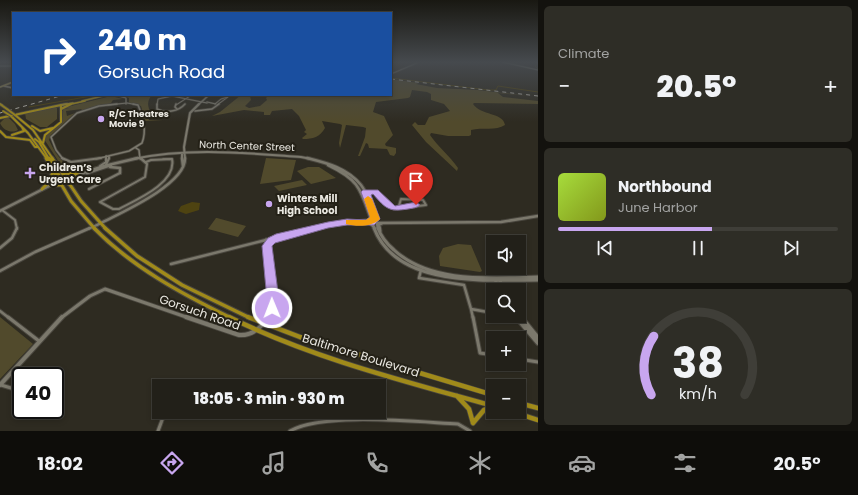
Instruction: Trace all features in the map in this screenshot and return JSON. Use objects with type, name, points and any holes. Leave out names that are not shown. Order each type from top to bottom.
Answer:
[{"type":"highway","points":[[28,111],[54,107],[60,109],[67,105],[85,101]]},
{"type":"highway","name":"Baltimore Boulevard","points":[[0,104],[25,122],[43,143],[97,225],[131,260],[172,286],[256,329],[301,348],[486,405]]},
{"type":"highway","points":[[0,118],[60,105],[59,122],[51,129],[38,130],[25,122]]},
{"type":"highway","name":"Baltimore Boulevard","points":[[0,109],[16,120],[32,136],[77,208],[132,252],[169,277],[212,301],[300,337],[486,393]]},
{"type":"highway","points":[[43,143],[45,135],[61,122],[60,109]]},
{"type":"highway","points":[[0,130],[8,136],[22,133],[24,130],[16,120]]},
{"type":"highway","points":[[0,130],[6,137],[30,140],[35,147],[39,147]]},
{"type":"highway","points":[[32,136],[39,142],[60,177],[66,178]]},
{"type":"highway","points":[[42,189],[49,182],[54,172]]},
{"type":"highway","points":[[62,173],[78,175]]},
{"type":"highway","points":[[69,184],[78,175]]},
{"type":"highway","points":[[50,185],[62,185]]},
{"type":"highway","points":[[456,396],[469,409],[473,423]]},
{"type":"highway","points":[[526,405],[538,408]]},
{"type":"highway","points":[[473,423],[482,412],[486,410]]},
{"type":"highway","points":[[526,416],[538,420]]},
{"type":"main road","points":[[0,87],[12,82]]},
{"type":"main road","points":[[0,87],[12,82]]},
{"type":"main road","points":[[60,105],[85,101],[102,96]]},
{"type":"street","points":[[4,86],[12,88]]},
{"type":"street","points":[[119,96],[126,98],[126,104]]},
{"type":"street","points":[[178,103],[185,104],[177,109],[166,111],[158,110],[158,100],[168,96],[219,104]]},
{"type":"street","points":[[177,109],[175,107],[178,103],[190,96]]},
{"type":"street","points":[[0,271],[23,258],[131,208],[155,194],[178,176],[185,165],[184,153],[190,111],[208,96]]},
{"type":"street","points":[[195,110],[212,109],[228,97],[223,98],[215,104]]},
{"type":"street","points":[[126,104],[138,106],[145,128],[142,143],[136,148],[109,156],[79,162],[66,161],[56,149],[51,137],[77,113],[99,106],[126,104]]},
{"type":"street","points":[[136,148],[139,150],[140,161],[147,163],[168,158],[174,160],[170,176],[147,193],[119,209],[113,209],[100,202],[145,177],[147,163]]},
{"type":"street","name":"North Center Street","points":[[78,175],[99,167],[140,158],[184,153],[218,151],[313,159],[341,168],[356,179],[366,192],[381,236],[394,251],[422,269]]},
{"type":"street","name":"North Center Street","points":[[184,153],[218,153],[310,160],[324,163],[342,171],[353,180],[362,192],[376,233],[381,242],[392,253],[422,269],[452,278],[538,278]]},
{"type":"street","points":[[99,167],[106,162],[106,156]]},
{"type":"street","points":[[89,188],[120,173],[121,169],[119,168],[106,166],[109,156]]},
{"type":"street","name":"North Center Street","points":[[1,210],[66,178],[97,170],[106,166]]},
{"type":"street","points":[[150,191],[155,194]]},
{"type":"street","points":[[362,192],[375,192],[385,203],[394,209],[398,209],[426,205],[423,200],[401,199],[398,209]]},
{"type":"street","points":[[147,193],[155,194]]},
{"type":"street","points":[[0,248],[14,237],[17,223],[14,218],[1,210]]},
{"type":"street","points":[[376,221],[501,222],[538,216]]},
{"type":"street","points":[[347,222],[371,221]]},
{"type":"street","points":[[171,264],[266,240],[347,222],[396,222]]},
{"type":"street","points":[[358,222],[370,223],[376,233]]},
{"type":"street","points":[[381,236],[379,225],[390,222]]},
{"type":"street","points":[[267,246],[276,238]]},
{"type":"street","name":"Gorsuch Road","points":[[40,341],[62,318],[83,301],[105,289],[242,336],[249,334],[263,323],[272,310],[273,303],[266,240]]},
{"type":"street","points":[[422,269],[419,278],[464,285],[471,309],[480,353],[486,354]]},
{"type":"street","points":[[496,278],[498,283]]},
{"type":"street","points":[[496,278],[499,283]]},
{"type":"street","points":[[471,309],[486,312]]},
{"type":"street","points":[[0,311],[40,341],[0,385],[12,388]]},
{"type":"street","points":[[522,323],[538,344]]},
{"type":"street","points":[[523,323],[538,338]]},
{"type":"street","points":[[526,360],[538,362]]},
{"type":"street","points":[[158,431],[162,419]]},
{"type":"street","points":[[290,431],[296,426],[302,424],[322,421],[348,420],[458,424],[470,430],[473,423]]},
{"type":"shaded area","points":[[392,82],[413,82],[437,88],[478,90],[530,96],[498,93],[503,97],[538,101],[538,104],[474,103],[473,104],[481,111],[500,118],[505,125],[497,128],[471,130],[471,135],[469,136],[448,136],[431,133],[430,135],[433,139],[458,168],[457,171],[426,142],[412,125],[415,122],[418,125],[425,125],[429,117],[450,111],[444,104],[431,100],[431,94],[427,92],[412,90],[410,97],[408,98],[376,102],[373,112],[384,116],[393,135],[385,144],[386,146],[396,148],[396,153],[394,156],[390,155],[387,149],[369,148],[368,144],[366,143],[360,156],[358,156],[365,137],[366,128],[363,127],[346,125],[340,148],[339,143],[342,125],[340,124],[322,121],[325,128],[321,134],[310,139],[303,139],[302,138],[307,134],[304,132],[306,130],[299,116],[292,109],[272,111],[270,115],[264,115],[264,112],[244,110],[212,116],[220,112],[240,96],[250,96],[251,100],[245,106],[249,108],[260,106],[267,100],[266,98],[268,96],[392,96]]},
{"type":"shaded area","points":[[111,96],[123,99],[113,100],[111,103],[113,104],[80,111],[82,109],[66,111],[67,116],[75,113],[51,135],[49,140],[58,156],[66,163],[64,166],[71,174],[66,173],[44,139],[45,135],[61,122],[63,109]]},
{"type":"shaded area","points":[[124,96],[151,96],[148,104],[151,113],[166,115],[148,115],[149,120],[163,120],[145,121],[141,106],[129,103],[129,98]]},
{"type":"shaded area","points":[[57,108],[57,119],[47,127],[40,127],[26,119],[25,113]]},
{"type":"shaded area","points":[[8,117],[15,124],[18,130],[14,132],[9,131],[1,125],[0,123],[4,119],[1,119]]},
{"type":"shaded area","points":[[266,158],[296,160],[291,180],[260,184]]},
{"type":"shaded area","points":[[100,165],[83,172],[72,174]]},
{"type":"shaded area","points":[[308,167],[319,167],[336,178],[311,184],[297,171]]},
{"type":"shaded area","points":[[302,180],[307,185],[279,191],[274,186]]},
{"type":"shaded area","points":[[192,202],[200,203],[199,210],[186,214],[178,211],[181,206]]},
{"type":"shaded area","points":[[216,218],[246,226],[238,237],[208,229]]},
{"type":"shaded area","points":[[458,244],[471,245],[482,271],[480,272],[440,266],[439,256],[443,248]]},
{"type":"shaded area","points":[[0,317],[33,344],[0,379]]},
{"type":"waterway","points":[[424,82],[488,90],[496,90],[498,86],[538,92]]},
{"type":"waterway","points":[[29,107],[91,96]]},
{"type":"railway","points":[[418,82],[538,96]]},
{"type":"railway","points":[[0,113],[60,96]]},
{"type":"slow traffic","points":[[349,222],[371,223],[370,219],[376,219],[368,199]]},
{"type":"place","name":"R/C Theatres Movie 9","points":[[101,119]]},
{"type":"place","name":"Children’s Urgent Care","points":[[30,173]]},
{"type":"place","name":"Winters Mill High School","points":[[269,204]]},
{"type":"route","points":[[272,308],[273,300],[267,246],[271,240],[328,225],[347,222],[371,223],[370,219],[376,219],[366,192],[375,192],[385,203],[394,209],[416,205]]}]
